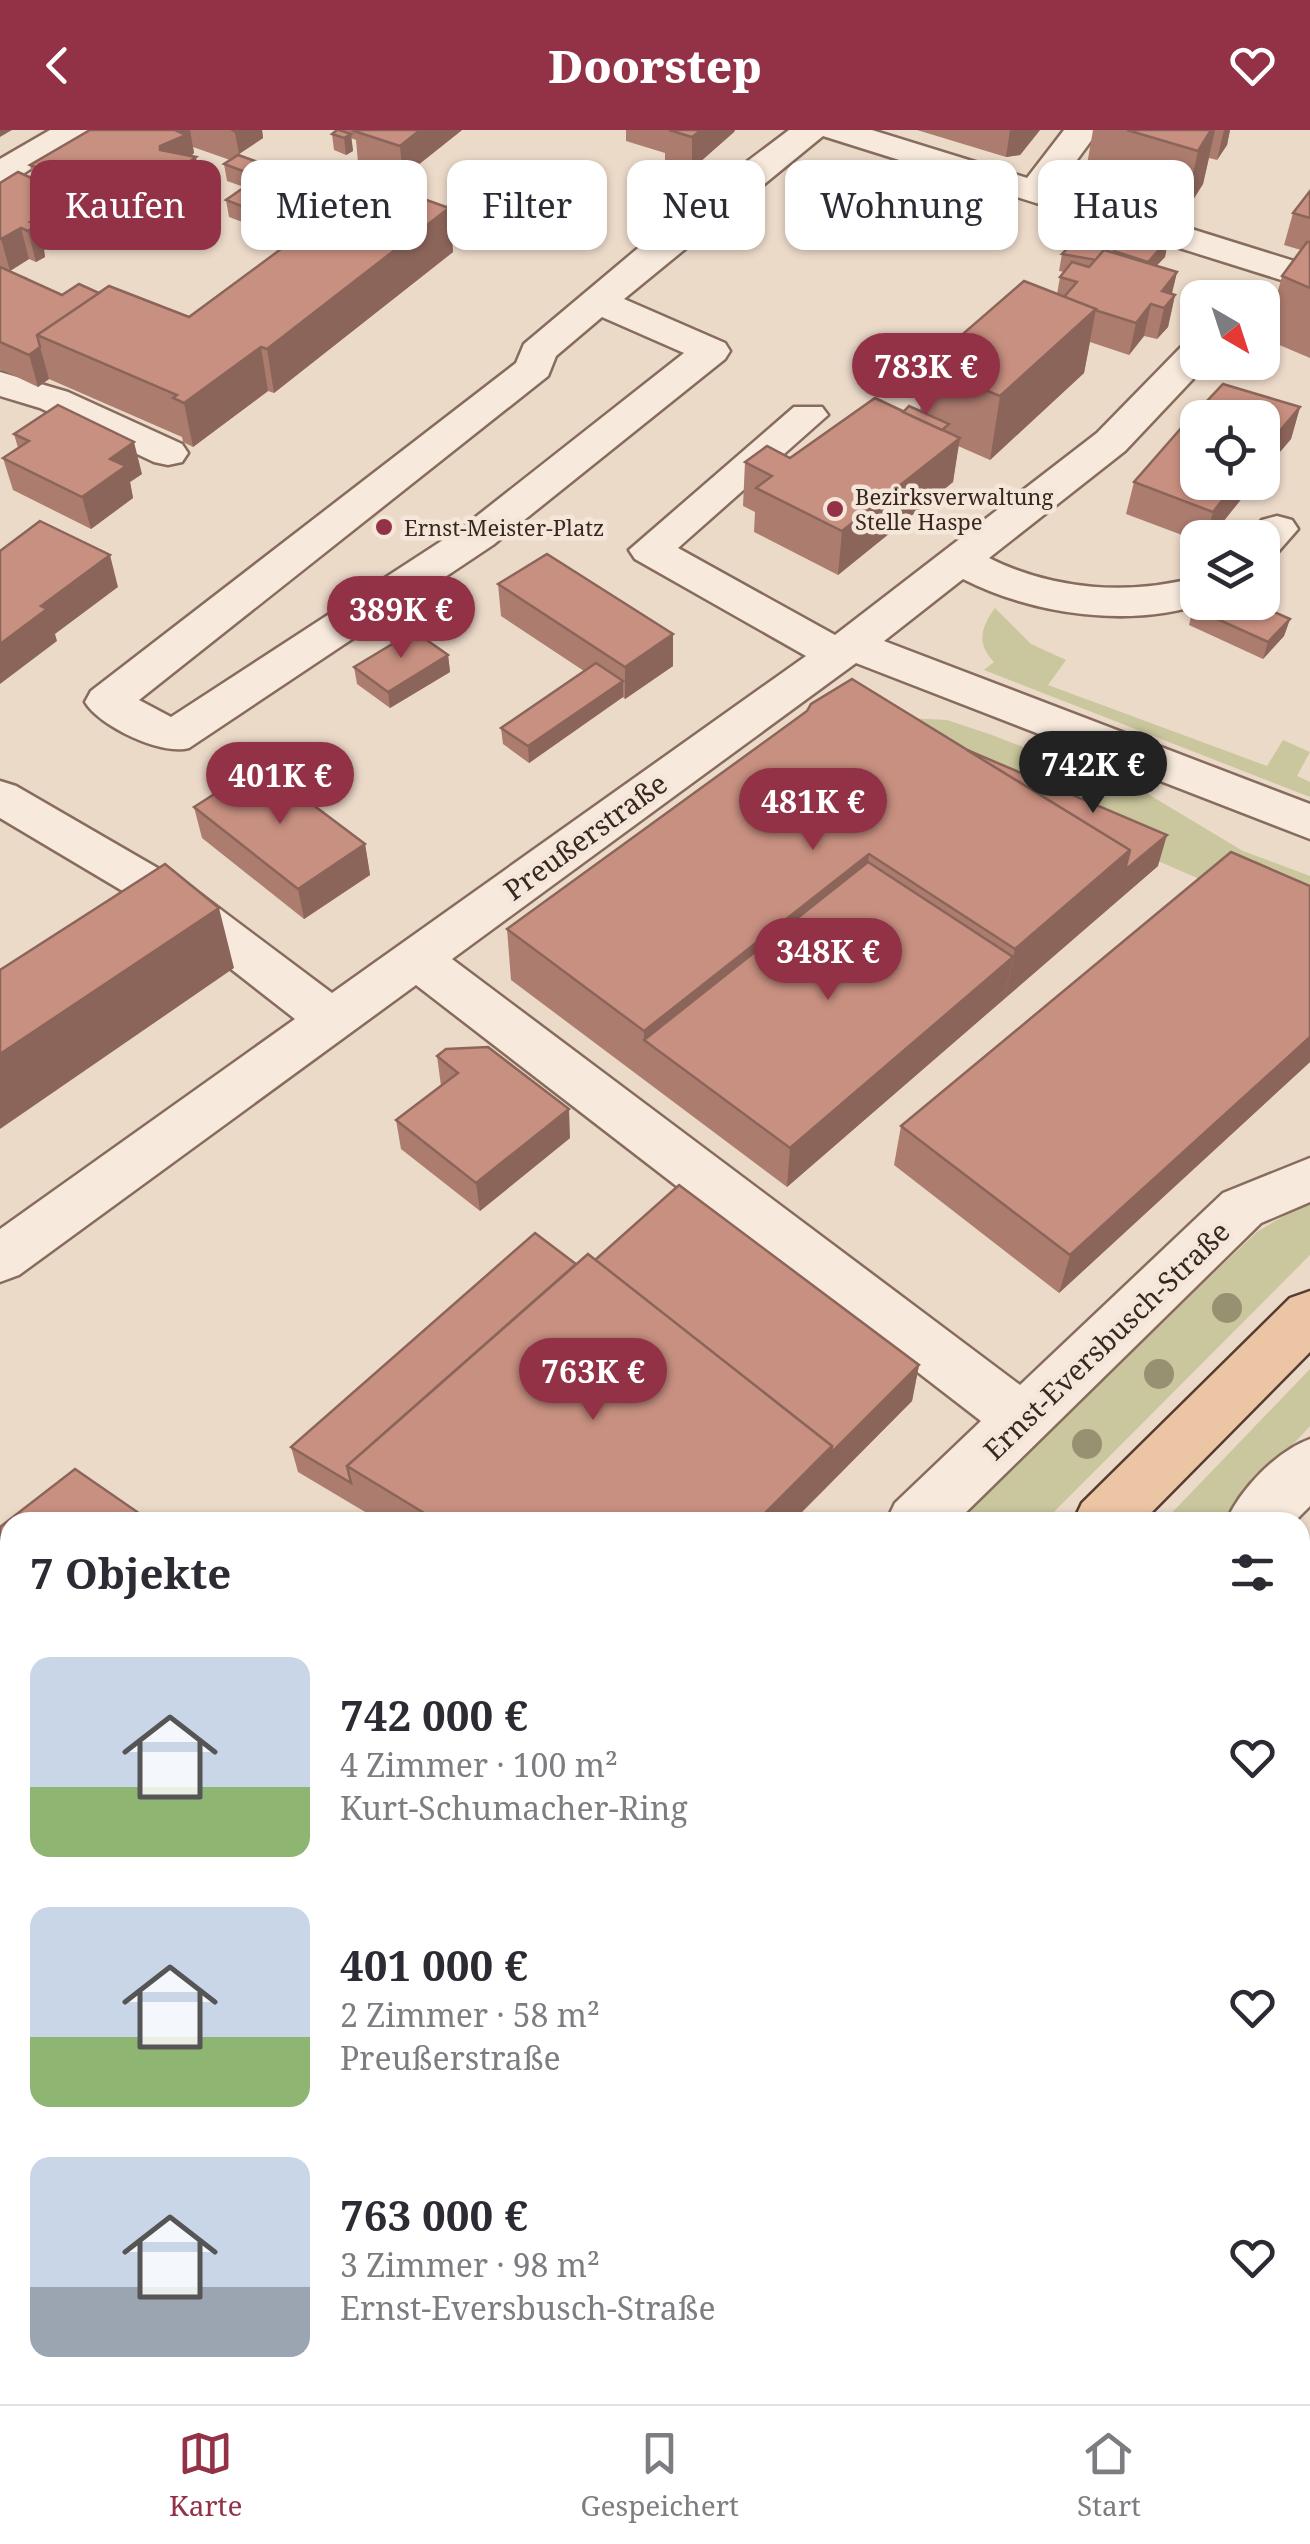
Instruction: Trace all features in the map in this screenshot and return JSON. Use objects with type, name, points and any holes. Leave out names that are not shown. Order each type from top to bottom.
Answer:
[{"type":"main road","points":[[1113,1512],[1310,1315]]},
{"type":"street","points":[[0,174],[74,130]]},
{"type":"street","points":[[598,301],[711,351],[478,536],[173,737],[107,702],[534,368],[538,352],[598,301],[810,130]]},
{"type":"street","points":[[836,130],[1310,278]]},
{"type":"street","points":[[1035,192],[1082,130]]},
{"type":"street","points":[[1256,280],[1269,265]]},
{"type":"street","name":"Preußerstraße","points":[[13,1233],[332,1020],[844,650],[1111,442],[1180,371]]},
{"type":"street","points":[[0,384],[54,400],[168,453]]},
{"type":"street","points":[[808,415],[650,550],[844,650],[1310,822]]},
{"type":"street","points":[[959,560],[1016,586],[1150,602],[1180,595]]},
{"type":"street","points":[[0,797],[175,900],[332,1020]]},
{"type":"street","points":[[417,958],[1024,1420]]},
{"type":"street","name":"Ernst-Eversbusch-Straße","points":[[927,1512],[1242,1208],[1310,1179]]},
{"type":"street","points":[[1266,1512],[1310,1466]]},
{"type":"shaded area","points":[[995,608],[1031,644],[1066,660],[1048,685],[1267,766],[1283,740],[1310,752],[1297,776],[1310,782],[1310,797],[984,670],[994,662],[982,635]]},
{"type":"shaded area","points":[[866,716],[947,720],[1148,794],[1243,851],[1310,876],[1310,927],[852,728]]},
{"type":"shaded area","points":[[1310,1201],[1310,1255],[1054,1512],[963,1512],[1258,1231]]},
{"type":"shaded area","points":[[1310,1369],[1310,1426],[1230,1512],[1173,1512]]},
{"type":"building","points":[[90,130],[175,130],[186,135],[160,146],[160,150],[196,157],[192,160],[39,160]]},
{"type":"building","points":[[337,130],[351,134],[344,138],[332,134]]},
{"type":"building","points":[[356,130],[420,130],[400,146]]},
{"type":"building","points":[[669,130],[701,130],[692,137]]},
{"type":"building","points":[[1127,130],[1211,130],[1198,151]]},
{"type":"building","points":[[238,155],[252,160],[241,160],[241,170],[224,164]]},
{"type":"building","points":[[18,172],[30,177],[30,230],[21,228],[0,239],[0,183]]},
{"type":"building","points":[[241,190],[241,206],[226,200]]},
{"type":"building","points":[[1310,191],[1310,218],[1293,213]]},
{"type":"building","points":[[427,200],[447,210],[427,225]]},
{"type":"building","points":[[1310,242],[1310,288],[1282,276]]},
{"type":"building","points":[[280,250],[395,250],[267,349],[261,347],[184,403],[173,398],[177,395],[37,335],[109,286],[189,317]]},
{"type":"building","points":[[1066,250],[1104,250],[1096,260],[1062,254]]},
{"type":"building","points":[[1104,250],[1159,250],[1148,262]]},
{"type":"building","points":[[1104,250],[1177,272],[1162,291],[1175,295],[1164,308],[1151,304],[1136,323],[1064,297],[1077,282],[1060,277],[1072,262],[1089,267]]},
{"type":"building","points":[[0,267],[62,295],[79,284],[99,293],[37,335],[40,347],[29,355],[0,342]]},
{"type":"building","points":[[1024,281],[1096,309],[1000,396],[926,366]]},
{"type":"building","points":[[1223,384],[1277,400],[1208,400]]},
{"type":"building","points":[[875,398],[960,438],[842,531],[756,488],[772,476],[745,462],[767,446],[790,458]]},
{"type":"building","points":[[1280,401],[1300,407],[1280,431]]},
{"type":"building","points":[[58,405],[134,442],[110,459],[126,466],[82,497],[3,458],[29,441],[14,434]]},
{"type":"building","points":[[909,406],[949,424],[942,430],[903,412]]},
{"type":"building","points":[[1180,429],[1180,499],[1134,482]]},
{"type":"building","points":[[1181,500],[1223,500],[1213,512]]},
{"type":"building","points":[[40,521],[110,555],[41,606],[47,609],[0,644],[0,551]]},
{"type":"building","points":[[547,554],[673,634],[625,667],[498,584]]},
{"type":"building","points":[[1280,615],[1290,619],[1268,642],[1219,620],[1280,620]]},
{"type":"building","points":[[414,631],[448,655],[388,692],[354,667]]},
{"type":"building","points":[[596,663],[623,681],[528,746],[501,728]]},
{"type":"building","points":[[852,679],[1130,850],[1015,949],[869,854],[644,1031],[507,929],[807,711],[811,704]]},
{"type":"building","points":[[967,750],[1167,835],[1125,870],[1130,850]]},
{"type":"building","points":[[260,765],[365,844],[298,889],[194,807]]},
{"type":"building","points":[[1231,852],[1310,886],[1310,1037],[1070,1255],[901,1126]]},
{"type":"building","points":[[868,862],[1013,957],[790,1148],[644,1040]]},
{"type":"building","points":[[165,864],[219,908],[0,1054],[0,970]]},
{"type":"building","points":[[488,1047],[569,1109],[476,1183],[396,1120],[458,1073],[437,1056],[446,1049]]},
{"type":"building","points":[[679,1185],[919,1365],[831,1453],[832,1446],[595,1260]]},
{"type":"building","points":[[535,1233],[576,1264],[347,1466],[351,1483],[291,1447]]},
{"type":"building","points":[[588,1254],[832,1446],[766,1512],[423,1512],[347,1466]]},
{"type":"building","points":[[75,1469],[137,1512],[19,1512]]},
{"type":"place","name":"Bezirksverwaltung Stelle Haspe","points":[[835,509]]},
{"type":"place","name":"Ernst-Meister-Platz","points":[[384,527]]}]
